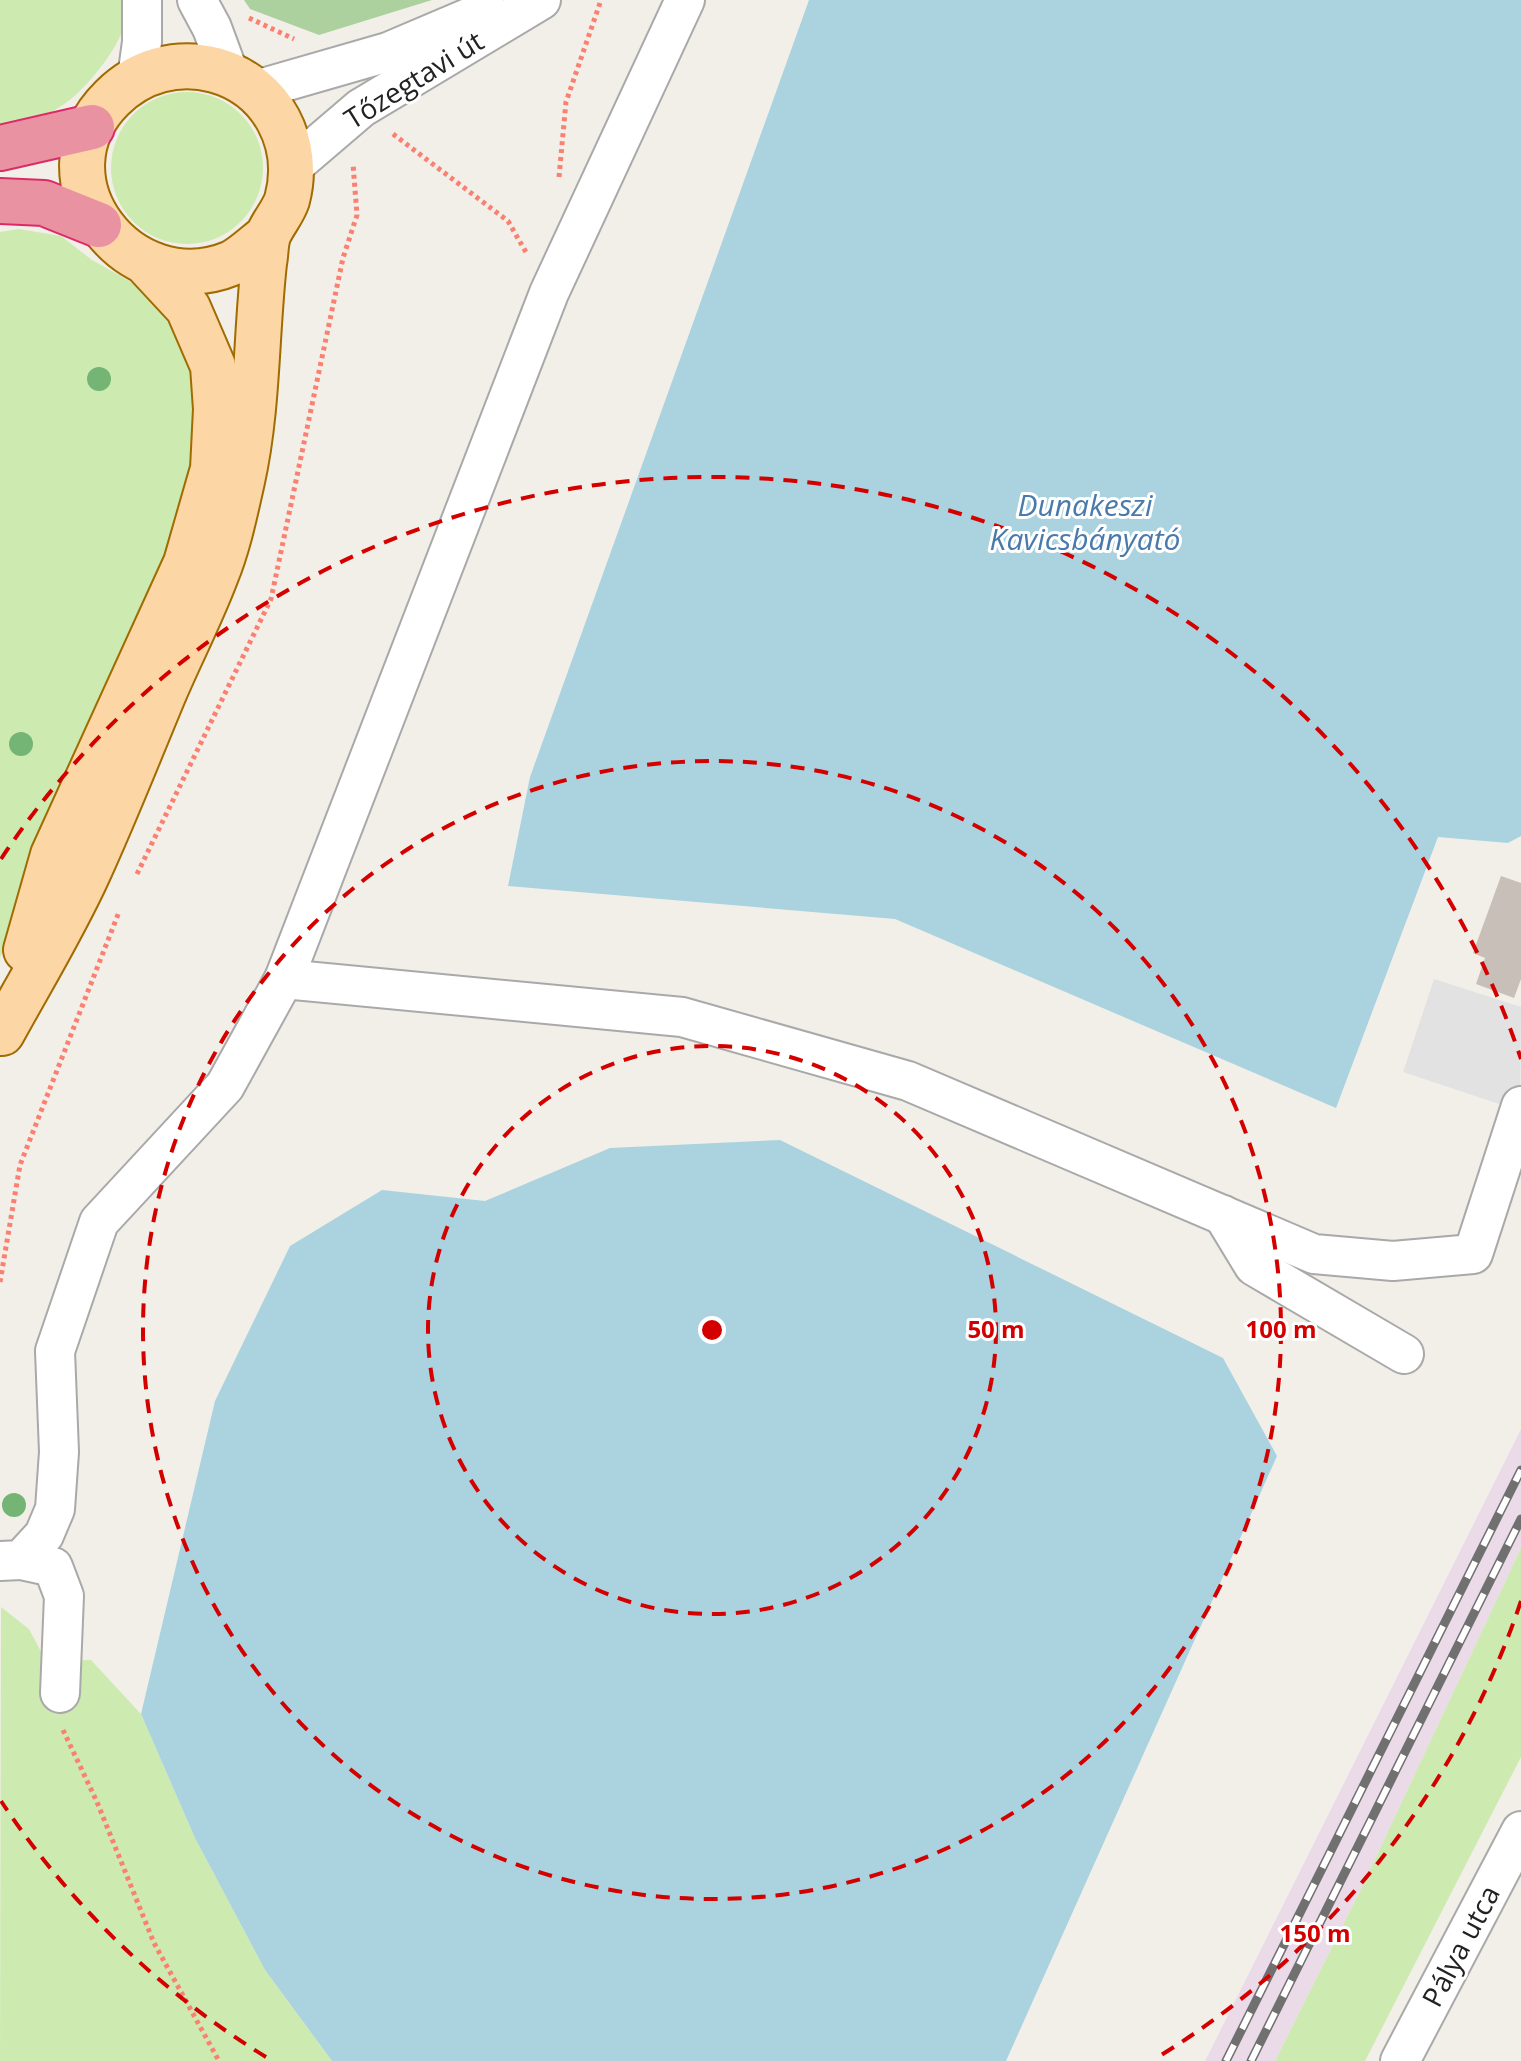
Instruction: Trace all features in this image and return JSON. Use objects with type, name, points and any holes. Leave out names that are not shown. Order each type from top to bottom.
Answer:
[{"type":"highway","points":[[0,148],[92,127]]},
{"type":"highway","points":[[0,201],[44,203],[99,225]]},
{"type":"main road","points":[[1,1036],[53,855],[186,563],[213,469],[216,409],[213,366],[188,308],[149,266],[121,249],[99,225],[86,193],[83,160],[92,127],[110,99],[137,78],[166,67],[198,65],[242,82],[275,112],[287,139],[292,167],[286,203],[268,236],[234,262],[192,273],[149,266]]},
{"type":"main road","points":[[1,1036],[87,876],[217,573],[243,477],[258,366],[268,236]]},
{"type":"street","points":[[137,78],[142,0]]},
{"type":"street","points":[[197,0],[242,82]]},
{"type":"street","name":"Tőzegtavi út","points":[[242,82],[388,52],[512,0]]},
{"type":"street","name":"Tőzegtavi út","points":[[292,167],[361,108],[541,0]]},
{"type":"street","points":[[11,1560],[44,1535],[55,1509],[59,1452],[55,1351],[99,1222],[225,1086],[284,979],[549,293],[685,0]]},
{"type":"street","points":[[284,979],[682,1017],[908,1081],[1314,1254],[1393,1261],[1473,1254],[1521,1106]]},
{"type":"street","points":[[1223,1215],[1254,1266],[1404,1354]]},
{"type":"street","points":[[11,1560],[53,1567],[64,1596],[60,1693]]},
{"type":"street","name":"Pálya utca","points":[[1400,2061],[1521,1831]]},
{"type":"path","points":[[558,190],[566,102],[601,0]]},
{"type":"path","points":[[60,1693],[63,1733],[97,1802],[154,1943],[219,2061]]},
{"type":"shaded area","points":[[1434,979],[1521,1007],[1520,1111],[1403,1072]]},
{"type":"shaded area","points":[[1521,1429],[1521,1548],[1361,1889],[1275,2061],[1205,2061]]},
{"type":"green space","points":[[0,0],[126,0],[128,12],[125,26],[109,56],[77,94],[43,116],[0,132]]},
{"type":"green space","points":[[244,0],[432,0],[319,35],[250,9]]},
{"type":"green space","points":[[187,92],[216,98],[241,114],[257,139],[263,168],[257,197],[241,222],[216,238],[187,244],[158,238],[133,222],[117,197],[111,168],[117,139],[133,114],[158,98]]},
{"type":"green space","points":[[19,229],[61,236],[92,260],[158,297],[193,362],[197,411],[191,482],[172,556],[41,846],[0,958],[0,232]]},
{"type":"green space","points":[[1521,1548],[1521,1757],[1365,2061],[1275,2061],[1361,1889]]},
{"type":"green space","points":[[1,1607],[29,1629],[46,1661],[91,1660],[141,1714],[195,1838],[265,1970],[332,2061],[0,2061]]},
{"type":"water","name":"Dunakeszi Kavicsbányató","points":[[809,0],[1521,0],[1521,836],[1508,843],[1438,837],[1336,1108],[895,919],[508,886],[530,777]]},
{"type":"water","points":[[780,1140],[1223,1358],[1277,1456],[1006,2061],[332,2061],[265,1970],[195,1838],[141,1714],[215,1401],[290,1246],[382,1190],[485,1201],[610,1148]]},
{"type":"building","points":[[1501,876],[1521,883],[1521,979],[1514,998],[1476,984],[1485,958],[1473,953]]},
{"type":"railway","points":[[1226,2061],[1521,1470]]},
{"type":"railway","points":[[1251,2061],[1521,1519]]}]
